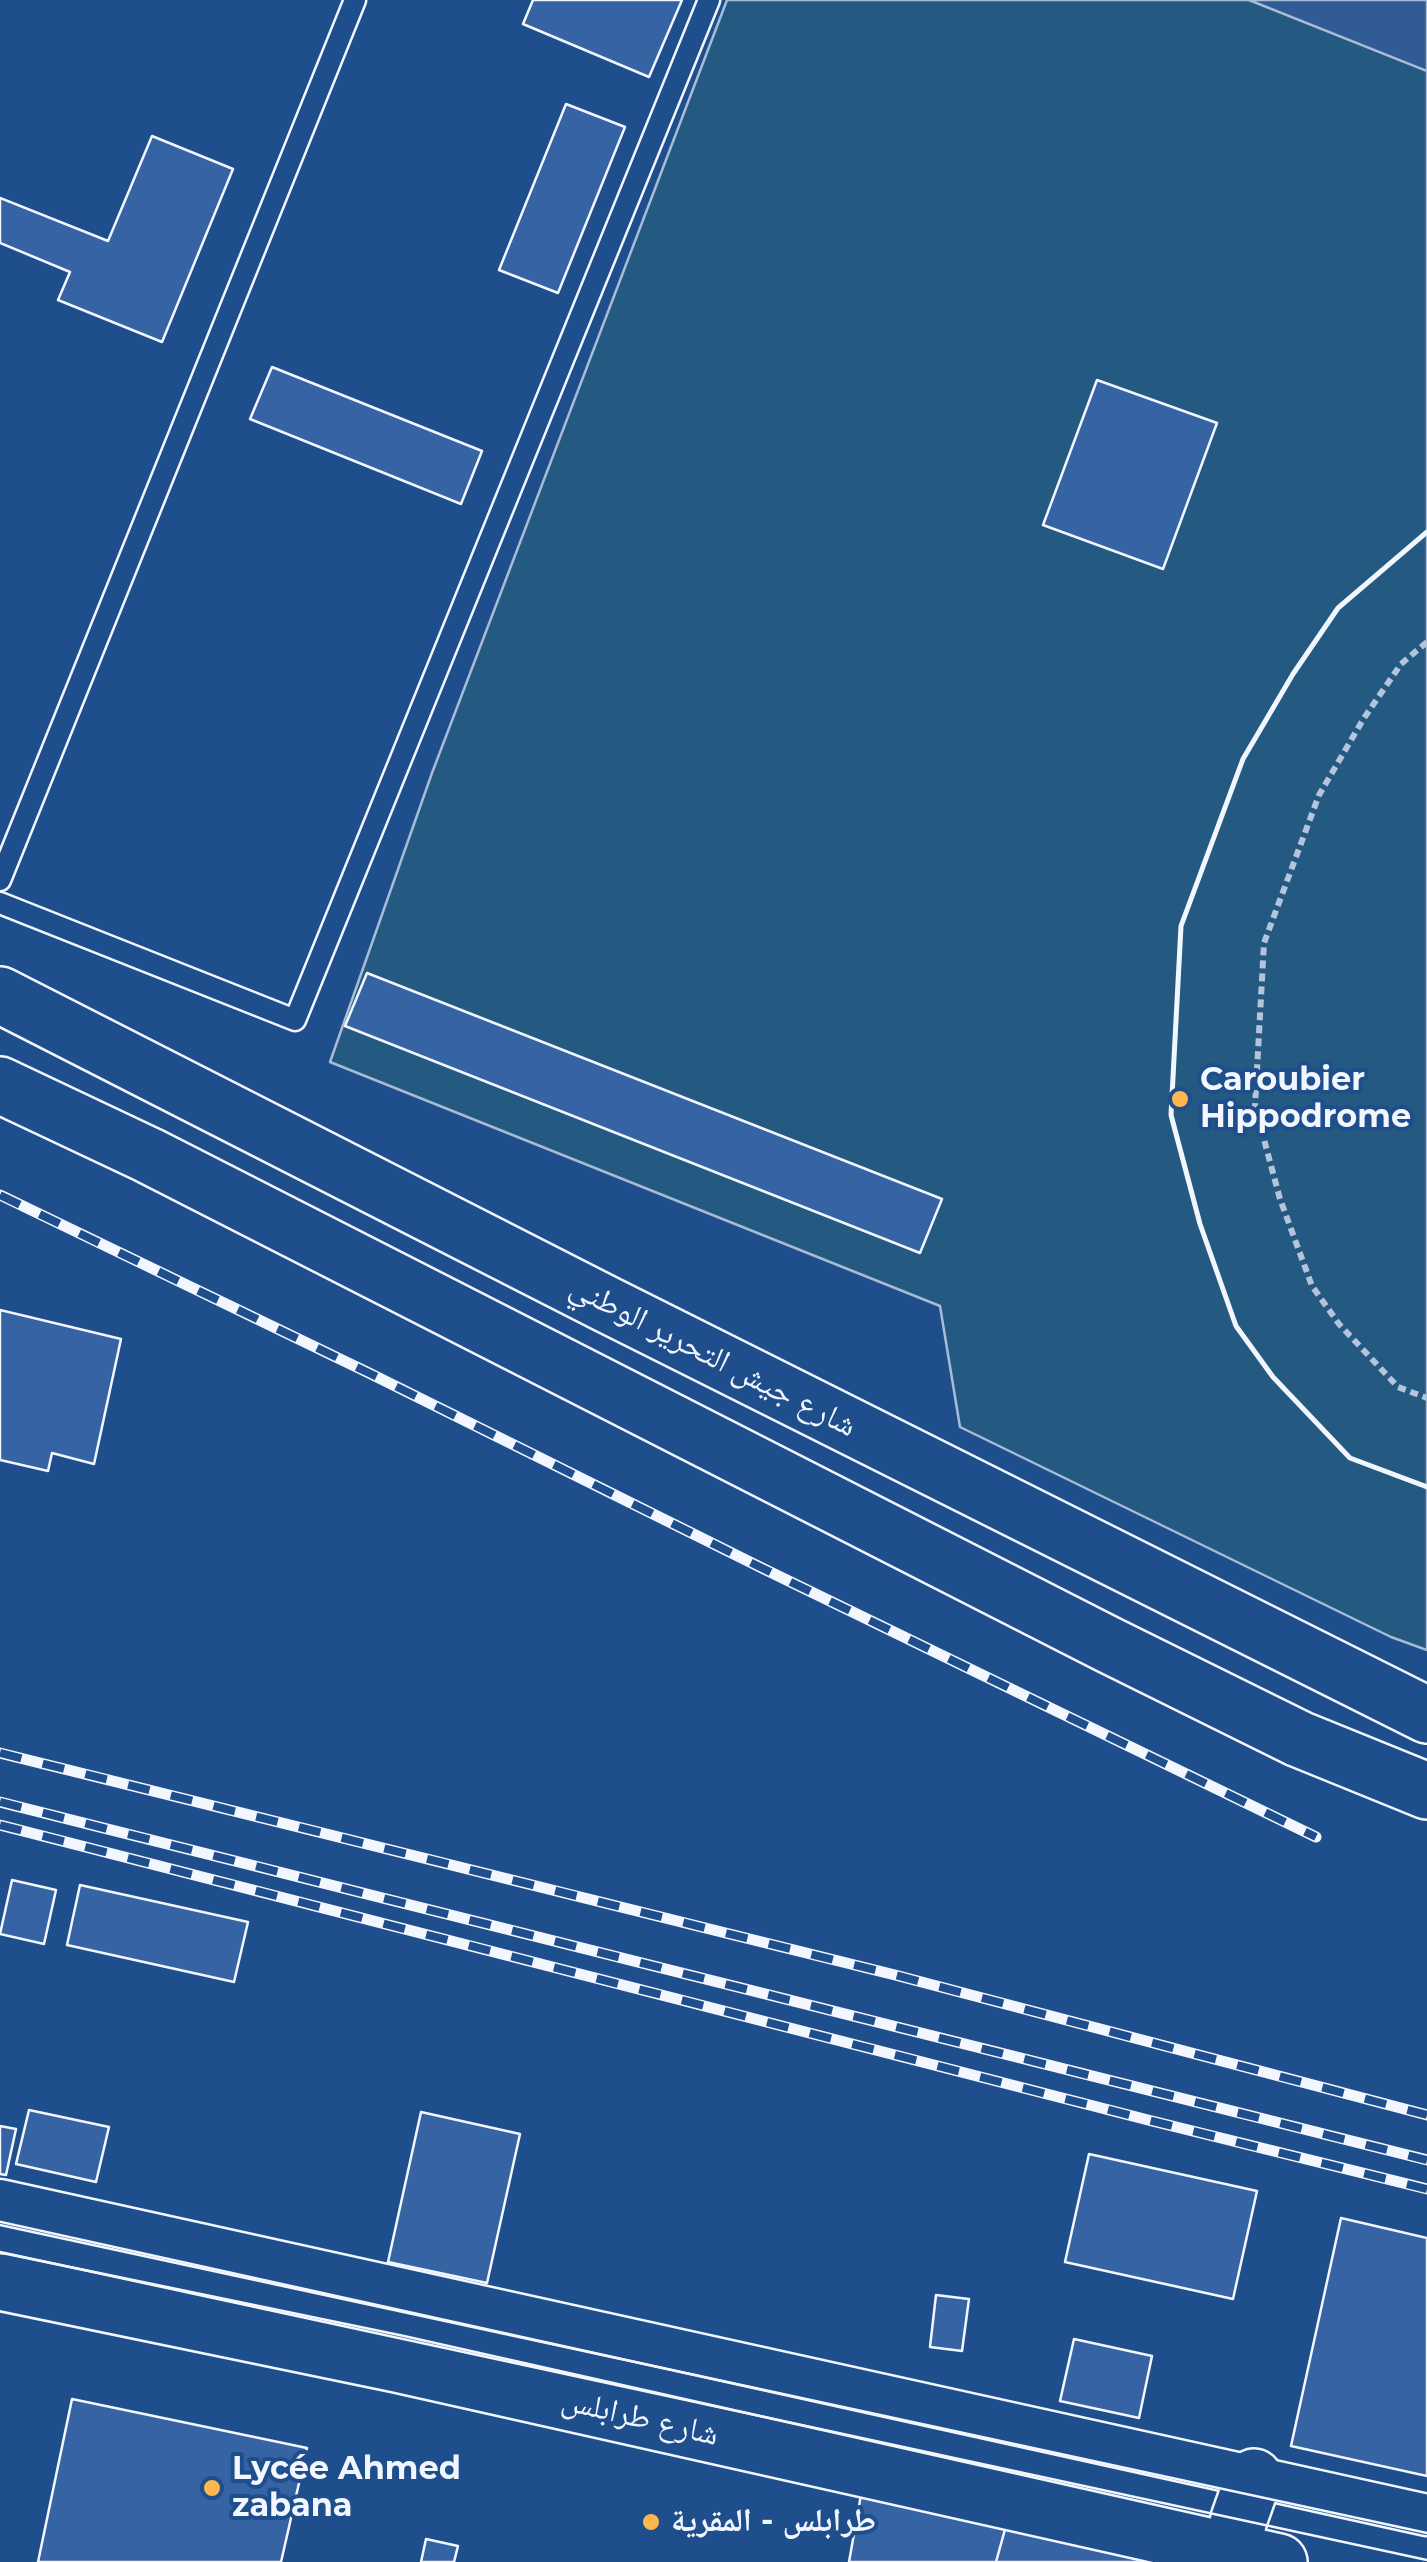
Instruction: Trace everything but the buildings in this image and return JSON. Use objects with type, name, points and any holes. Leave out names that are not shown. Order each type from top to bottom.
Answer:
[{"type":"main road","name":"شارع جيش التحرير الوطني","points":[[0,996],[1427,1715]]},
{"type":"main road","points":[[0,1085],[148,1155],[1247,1714],[1427,1791]]},
{"type":"main road","name":"شارع طرابلس","points":[[0,2282],[398,2364],[1246,2558]]},
{"type":"main road","points":[[1246,2558],[1254,2478]]},
{"type":"street","points":[[0,2200],[1427,2515]]},
{"type":"lane","points":[[0,880],[355,0]]},
{"type":"lane","points":[[0,903],[296,1020],[709,0]]},
{"type":"path","points":[[1427,642],[1401,664],[1319,795],[1264,943],[1255,1106],[1280,1199],[1312,1286],[1339,1324],[1398,1387],[1427,1398]]},
{"type":"shaded area","points":[[727,0],[1427,0],[1427,1650],[1391,1637],[960,1427],[940,1306],[330,1062],[432,773]]},
{"type":"shaded area","points":[[1249,0],[1427,0],[1427,71]]},
{"type":"tram line","points":[[0,2225],[1427,2533]]},
{"type":"tram line","points":[[0,2252],[1427,2560]]},
{"type":"railway","points":[[0,1195],[1316,1837]]},
{"type":"railway","points":[[0,1753],[895,1975],[1427,2115]]},
{"type":"railway","points":[[0,1802],[1427,2160]]},
{"type":"railway","points":[[0,1825],[1427,2189]]},
{"type":"wall","points":[[1427,532],[1338,608],[1243,759],[1181,926],[1171,1115],[1200,1224],[1236,1326],[1273,1377],[1350,1458],[1427,1487]]},
{"type":"place","name":"Caroubier Hippodrome","points":[[1180,1099]]},
{"type":"place","name":"Lycée Ahmed zabana","points":[[212,2488]]},
{"type":"place","name":"طرابلس - المقرية","points":[[651,2522]]}]
